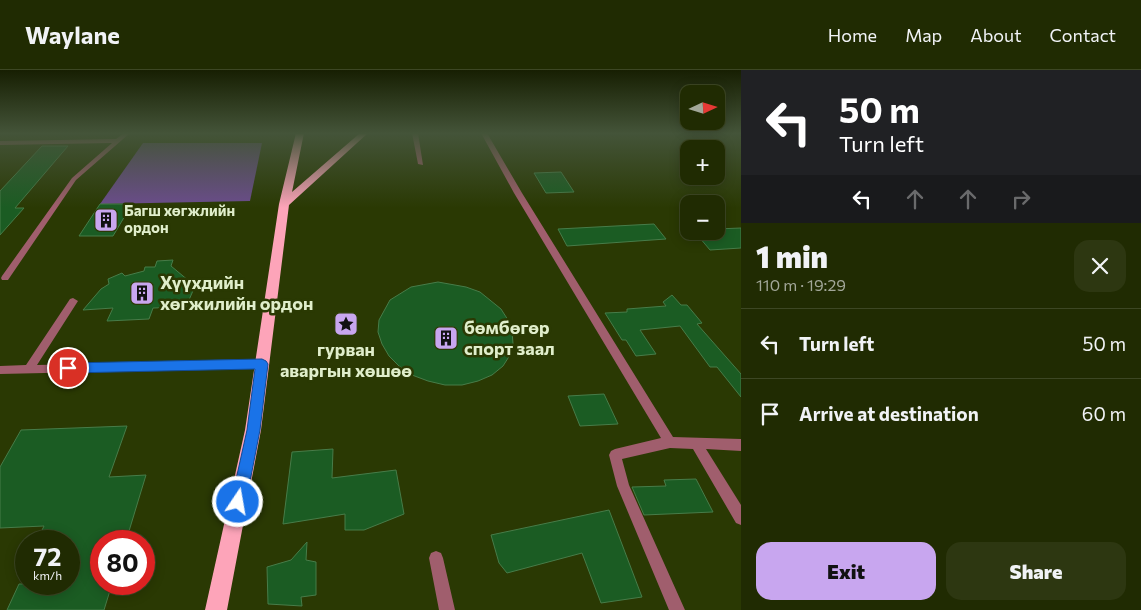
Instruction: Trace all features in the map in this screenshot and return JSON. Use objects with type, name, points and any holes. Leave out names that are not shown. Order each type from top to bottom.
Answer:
[{"type":"highway","points":[[216,610],[253,430],[284,204],[294,158]]},
{"type":"highway","points":[[284,204],[336,158]]},
{"type":"street","points":[[6,278],[74,179],[97,158]]},
{"type":"street","points":[[419,158],[420,164]]},
{"type":"street","points":[[498,158],[670,442]]},
{"type":"street","points":[[29,369],[72,301]]},
{"type":"street","points":[[0,370],[262,364]]},
{"type":"street","points":[[678,610],[623,486],[615,455],[670,442],[741,446]]},
{"type":"street","points":[[696,443],[741,518]]},
{"type":"street","points":[[436,558],[447,610]]},
{"type":"shaded area","points":[[132,158],[259,158],[250,201],[100,204]]},
{"type":"building","points":[[31,158],[58,158],[15,208],[24,208],[0,235],[0,191]]},
{"type":"building","points":[[561,172],[574,192],[546,193],[534,173]]},
{"type":"building","name":"Багш хөгжлийн ордон","points":[[100,204],[132,204],[113,236],[79,236]]},
{"type":"building","points":[[654,224],[666,239],[567,246],[558,229]]},
{"type":"building","points":[[741,228],[741,248],[710,250],[702,240],[725,240],[725,229]]},
{"type":"building","name":"Хүүхдийн хөгжилийн ордон","points":[[173,260],[171,266],[195,286],[186,307],[153,308],[149,319],[107,321],[113,308],[83,310],[101,289],[109,284],[108,279],[122,273],[125,276],[144,271],[145,267],[155,267],[157,261]]},
{"type":"building","name":"бөмбөгөр спорт заал","points":[[438,282],[466,287],[480,292],[501,309],[508,320],[512,331],[513,344],[510,355],[503,366],[492,375],[462,385],[445,385],[428,381],[412,375],[399,366],[389,356],[382,344],[378,332],[379,320],[390,300],[411,287]]},
{"type":"building","points":[[672,295],[681,305],[687,305],[702,323],[697,324],[741,374],[741,397],[717,367],[710,367],[680,326],[640,330],[656,354],[636,356],[626,340],[622,340],[605,313],[627,312],[627,309],[666,306],[663,302]]},
{"type":"building","points":[[604,394],[618,424],[580,426],[568,396]]},
{"type":"building","points":[[127,426],[109,477],[146,475],[129,530],[90,530],[90,595],[109,595],[104,610],[7,610],[15,593],[15,595],[80,595],[80,530],[42,530],[44,526],[0,528],[0,467],[21,430]]},
{"type":"building","points":[[333,449],[332,478],[396,470],[404,514],[364,530],[345,530],[345,514],[283,524],[292,452]]},
{"type":"building","points":[[696,479],[713,512],[644,515],[632,487],[666,486],[664,480]]},
{"type":"building","points":[[609,510],[642,597],[601,603],[582,553],[507,573],[499,563],[491,535]]},
{"type":"building","points":[[307,542],[306,560],[316,562],[316,595],[301,597],[302,606],[268,604],[267,567],[291,560]]},
{"type":"place","name":"Багш хөгжлийн ордон","points":[[106,220]]},
{"type":"place","name":"Хүүхдийн хөгжилийн ордон","points":[[142,293]]},
{"type":"place","name":"гурван аваргын хөшөө","points":[[346,324]]},
{"type":"place","name":"бөмбөгөр спорт заал","points":[[446,338]]},
{"type":"route","points":[[68,368],[262,364],[253,430],[238,502]]}]
